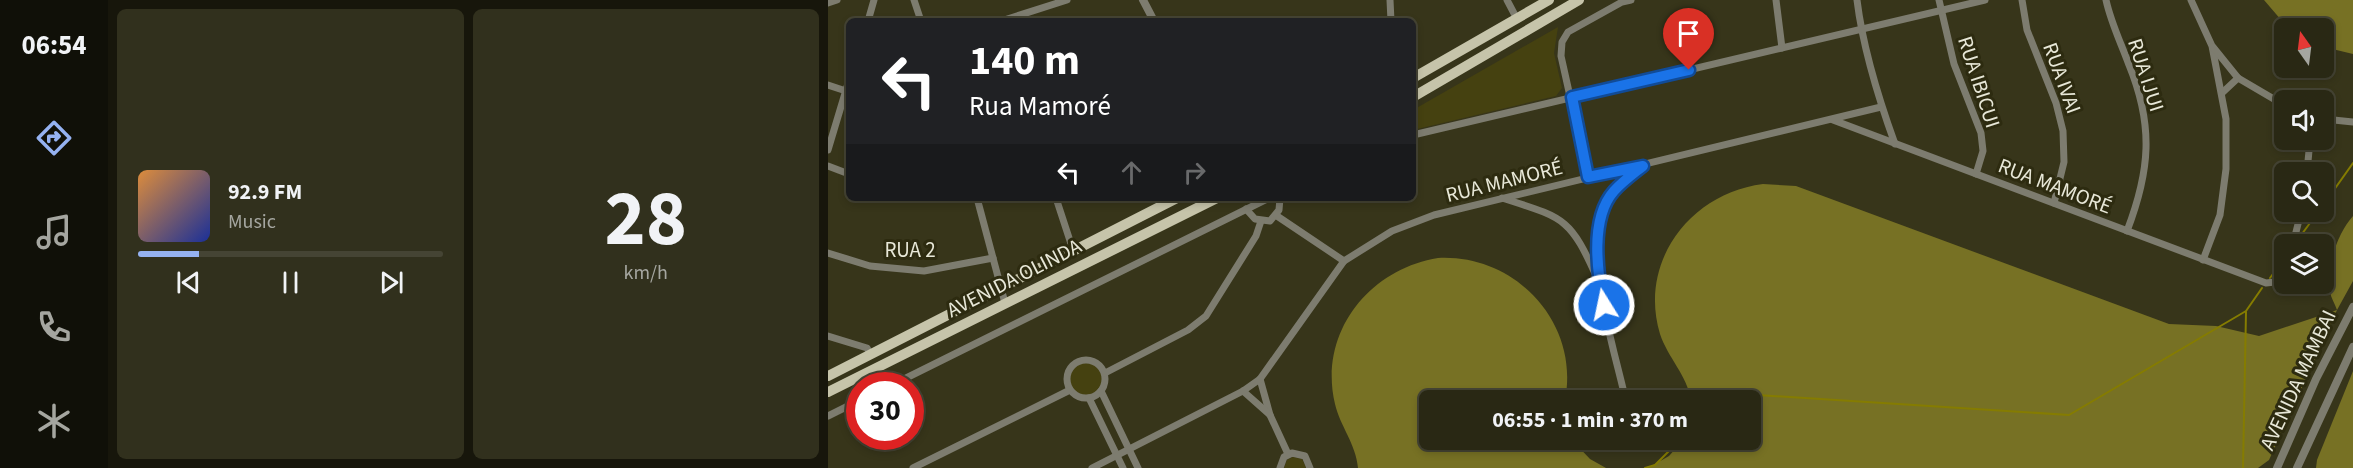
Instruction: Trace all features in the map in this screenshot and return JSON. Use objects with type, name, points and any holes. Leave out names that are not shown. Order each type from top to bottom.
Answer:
[{"type":"main road","points":[[1416,76],[1549,0]]},
{"type":"main road","points":[[1416,95],[1579,0]]},
{"type":"main road","name":"AVENIDA OLINDA","points":[[828,376],[1000,286],[1171,201]]},
{"type":"main road","name":"AVENIDA OLINDA","points":[[828,392],[1211,201]]},
{"type":"street","points":[[828,3],[837,0]]},
{"type":"street","points":[[869,18],[874,0]]},
{"type":"street","points":[[914,0],[920,18]]},
{"type":"street","points":[[1010,18],[1067,0]]},
{"type":"street","points":[[1143,0],[1152,18]]},
{"type":"street","points":[[1390,0],[1391,18]]},
{"type":"street","points":[[1507,0],[1517,19]]},
{"type":"street","points":[[1588,177],[1572,97],[1561,56],[1562,42],[1568,32],[1622,2],[1631,0]]},
{"type":"street","points":[[1776,0],[1782,48]]},
{"type":"street","points":[[1857,0],[1860,29],[1881,107],[1895,144]]},
{"type":"street","name":"RUA IBICUI","points":[[1939,0],[1954,64],[1980,133],[1983,151],[1976,174]]},
{"type":"street","points":[[1416,134],[1985,0]]},
{"type":"street","name":"RUA IVAI","points":[[2022,0],[2027,30],[2056,103],[2063,131],[2064,162],[2054,204]]},
{"type":"street","name":"RUA IJUI","points":[[2106,0],[2141,100],[2146,132],[2141,193],[2127,231]]},
{"type":"street","points":[[2191,0],[2212,46],[2226,119],[2226,169],[2220,215],[2203,260]]},
{"type":"street","points":[[2212,46],[2238,78],[2274,99]]},
{"type":"street","points":[[2222,93],[2238,78]]},
{"type":"street","points":[[828,85],[846,91],[846,102],[828,150]]},
{"type":"street","name":"RUA MAMORÉ","points":[[1092,468],[1243,391],[1260,379],[1344,261],[1392,231],[1434,215],[1881,107]]},
{"type":"street","name":"RUA MAMORÉ","points":[[1833,120],[2203,260],[2266,283],[2274,282]]},
{"type":"street","points":[[2334,120],[2353,122]]},
{"type":"street","points":[[828,166],[846,173]]},
{"type":"street","points":[[1623,390],[1599,283],[1597,247],[1599,224],[1613,192],[1643,166]]},
{"type":"street","points":[[1502,198],[1559,218],[1574,232],[1599,283]]},
{"type":"street","points":[[978,201],[1005,303]]},
{"type":"street","points":[[1057,201],[1073,250]]},
{"type":"street","points":[[918,372],[1263,201]]},
{"type":"street","points":[[1246,209],[1261,221],[1270,221],[1277,216],[1280,201]]},
{"type":"street","points":[[1277,216],[1344,261]]},
{"type":"street","points":[[1105,373],[1188,330],[1206,316],[1256,236],[1261,221]]},
{"type":"street","points":[[1584,249],[1597,247]]},
{"type":"street","name":"RUA 2","points":[[828,253],[870,266],[924,271],[993,258]]},
{"type":"street","name":"AVENIDA MAMBAI","points":[[2277,468],[2316,379],[2353,307]]},
{"type":"street","points":[[828,336],[867,348],[871,355]]},
{"type":"street","name":"AVENIDA MAMBAI","points":[[2297,468],[2353,347]]},
{"type":"street","points":[[1084,359],[1096,362],[1105,373],[1104,386],[1101,391],[1089,398],[1078,397],[1070,390],[1066,377],[1072,365],[1084,359]]},
{"type":"street","points":[[1260,379],[1270,415],[1288,454]]},
{"type":"street","points":[[913,468],[1070,390]]},
{"type":"street","points":[[1101,391],[1138,468]]},
{"type":"street","points":[[1243,391],[1270,415]]},
{"type":"street","points":[[1089,398],[1123,468]]},
{"type":"street","points":[[828,416],[846,407]]},
{"type":"street","points":[[1280,468],[1282,460],[1288,454],[1301,454],[1308,460],[1310,468]]},
{"type":"shaded area","points":[[2264,0],[2353,0],[2353,54],[2334,49],[2334,18],[2279,18]]},
{"type":"shaded area","points":[[1558,27],[1554,53],[1562,88],[1556,96],[1416,129],[1416,108]]},
{"type":"shaded area","points":[[1763,184],[1796,186],[2169,324],[2216,326],[2259,336],[2337,310],[2269,460],[2258,468],[1648,468],[1669,456],[1674,450],[1761,450],[1761,390],[1689,390],[1660,334],[1655,307],[1657,281],[1664,257],[1676,235],[1693,216],[1713,201],[1737,190]]},
{"type":"shaded area","points":[[2353,216],[2353,281],[2337,310],[2330,294],[2334,294],[2334,251],[2342,232]]},
{"type":"shaded area","points":[[1438,258],[1466,260],[1493,268],[1516,281],[1536,299],[1552,320],[1562,345],[1567,372],[1566,390],[1419,390],[1419,450],[1581,450],[1590,459],[1606,468],[1358,468],[1357,459],[1335,404],[1332,378],[1334,353],[1342,330],[1354,308],[1390,275]]},
{"type":"shaded area","points":[[1086,363],[1097,368],[1102,379],[1097,390],[1086,395],[1075,390],[1070,379],[1075,368]]},
{"type":"shaded area","points":[[2353,371],[2353,468],[2316,468],[2317,460]]},
{"type":"shaded area","points":[[1293,457],[1302,459],[1306,468],[1284,468],[1287,460]]},
{"type":"waterway","points":[[2334,190],[2353,163]]},
{"type":"waterway","points":[[2302,234],[2311,222]]},
{"type":"waterway","points":[[2270,278],[2274,273]]},
{"type":"waterway","points":[[1761,395],[2069,415],[2246,311],[2262,288]]},
{"type":"waterway","points":[[2243,468],[2246,312]]},
{"type":"waterway","points":[[1645,468],[1655,465],[1670,450]]},
{"type":"route","points":[[1604,305],[1599,283],[1597,247],[1599,224],[1613,192],[1643,166],[1588,177],[1572,97],[1689,70]]}]
